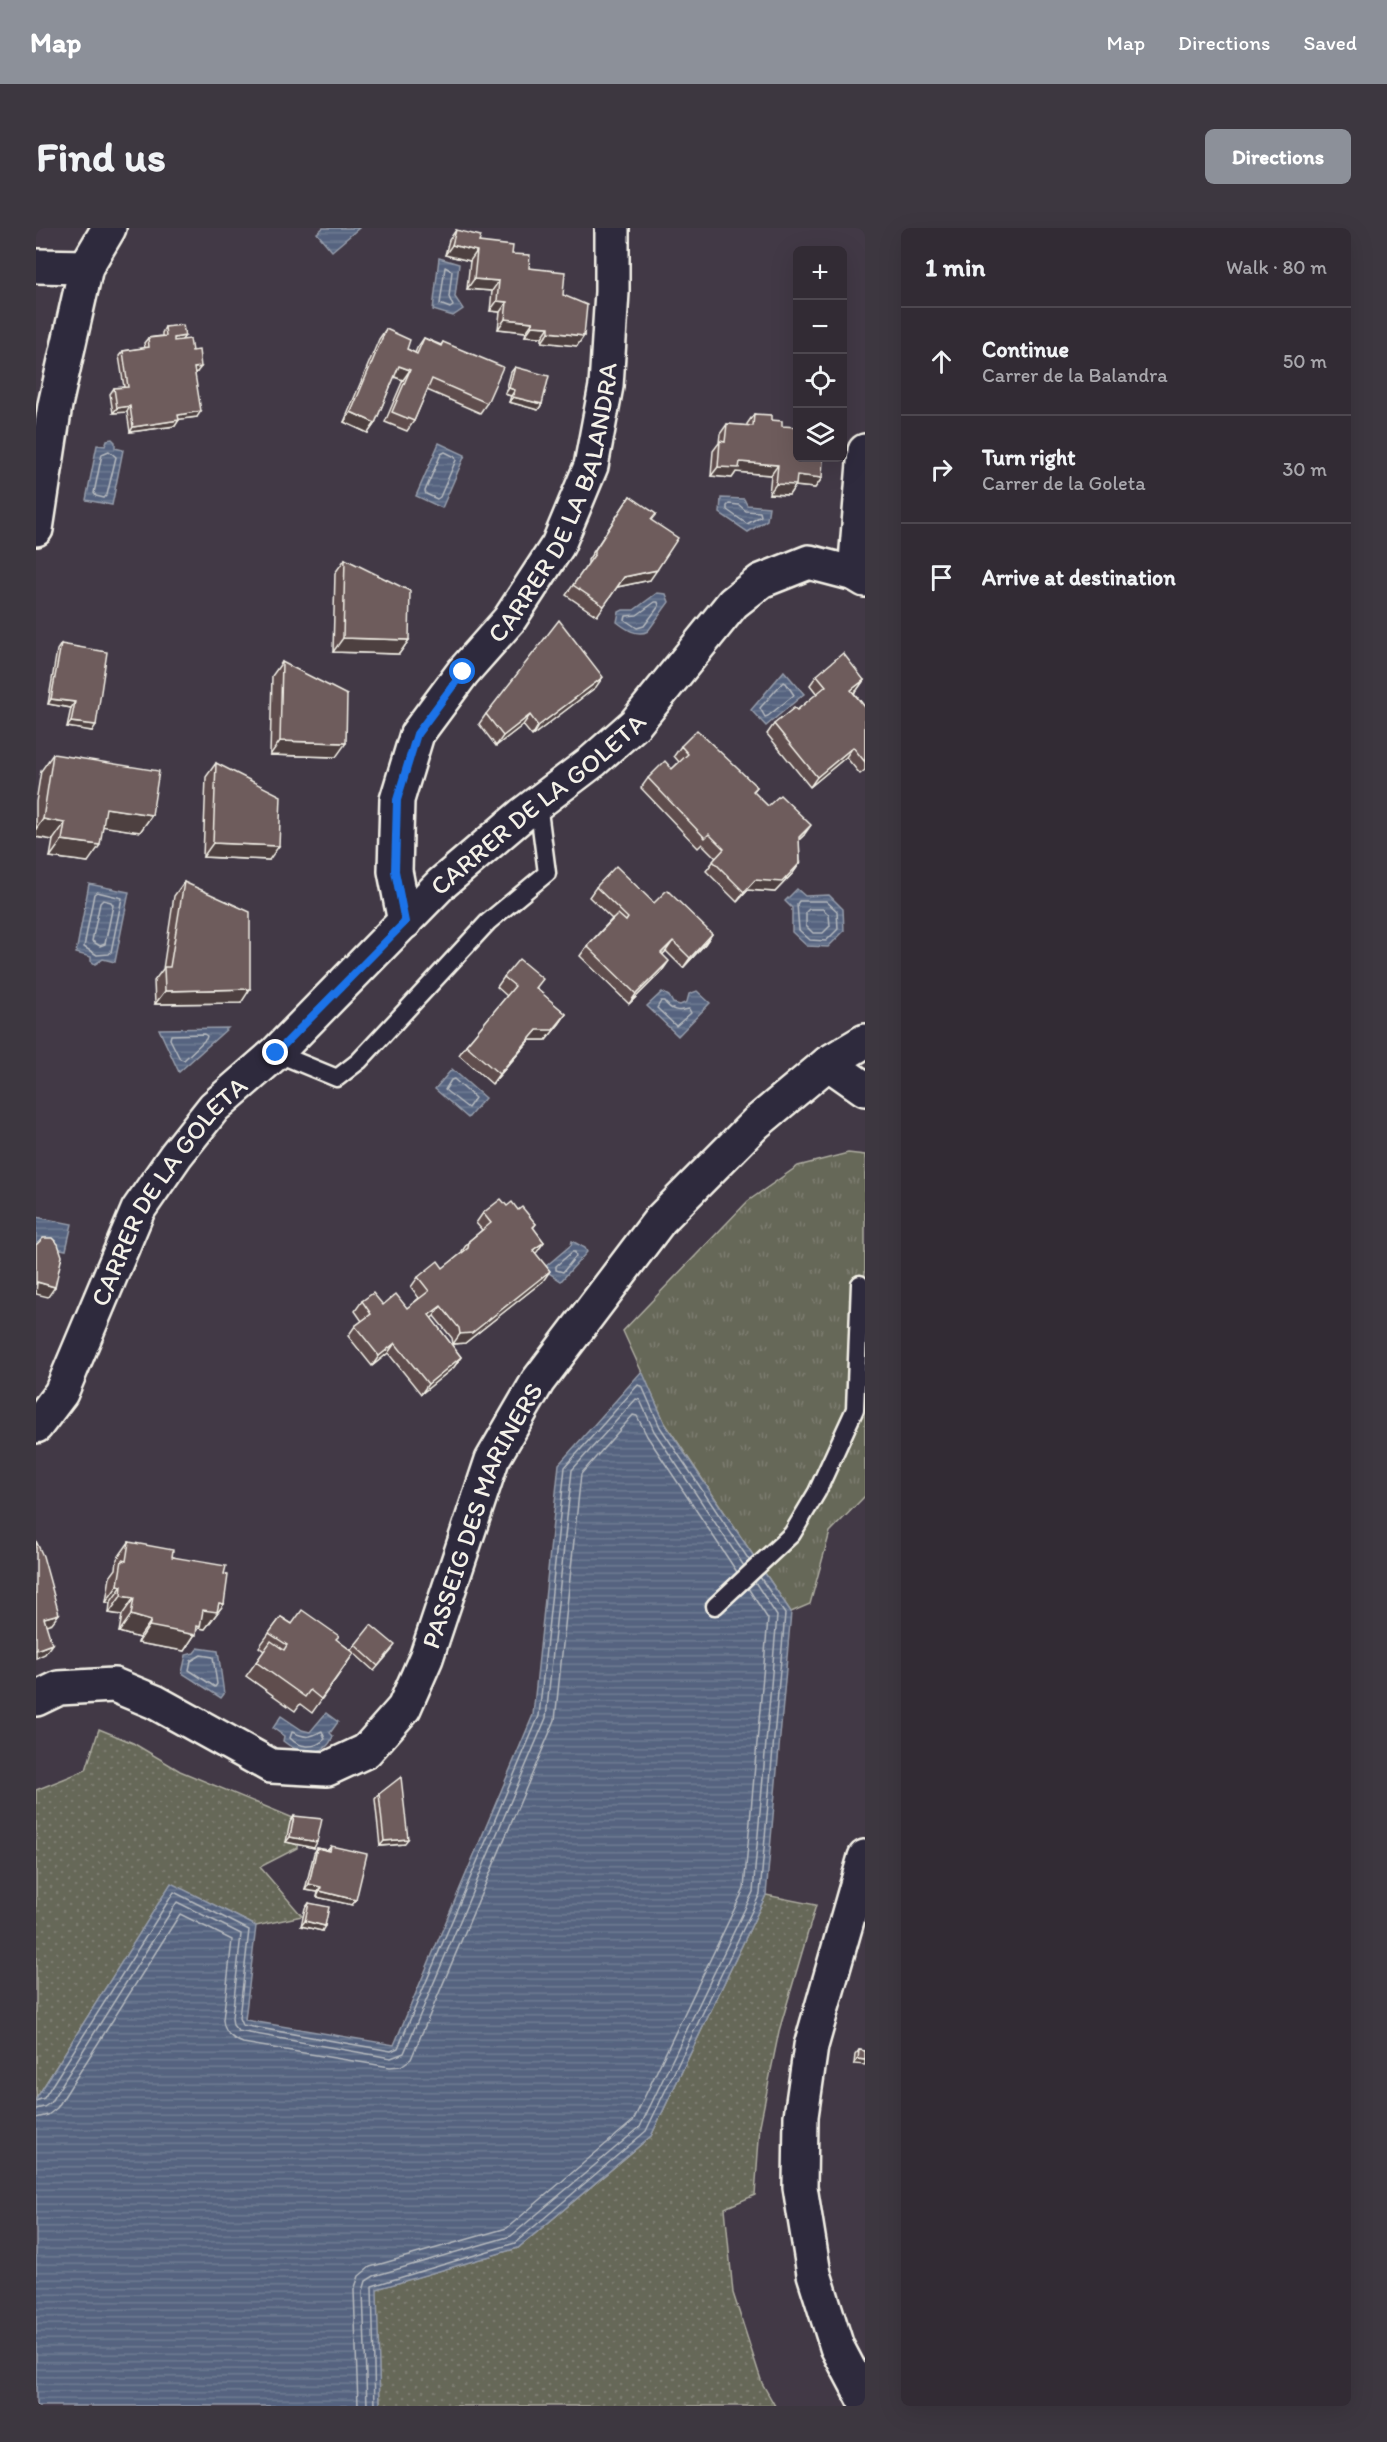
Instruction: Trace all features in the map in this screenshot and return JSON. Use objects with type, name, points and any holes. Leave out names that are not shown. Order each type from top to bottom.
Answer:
[{"type":"street","points":[[36,529],[55,405],[86,267],[109,228]]},
{"type":"street","name":"CARRER DE LA BALANDRA","points":[[405,922],[395,871],[397,800],[417,734],[463,672],[509,620],[552,555],[591,466],[606,386],[612,292],[612,228]]},
{"type":"street","points":[[36,266],[86,267]]},
{"type":"street","points":[[860,577],[865,451]]},
{"type":"street","name":"CARRER DE LA GOLETA","points":[[36,1426],[61,1393],[138,1210],[176,1155],[214,1107],[276,1053],[441,884],[538,803],[593,761],[635,724],[733,603],[761,581],[809,562],[860,577]]},
{"type":"street","name":"PASSEIG DES MARINERS","points":[[36,1699],[59,1688],[114,1685],[155,1702],[272,1766],[327,1769],[366,1751],[404,1708],[426,1658],[492,1460],[538,1382],[660,1220],[756,1123],[828,1063],[865,1041]]},
{"type":"street","points":[[828,1063],[865,1089]]},
{"type":"street","points":[[865,1857],[811,2046],[801,2116],[800,2187],[814,2274],[837,2347],[865,2400]]},
{"type":"lane","points":[[276,1053],[337,1078],[359,1061],[488,922],[547,873],[538,803]]},
{"type":"lane","points":[[715,1606],[792,1534],[817,1492],[855,1410],[860,1284]]},
{"type":"green space","points":[[848,1153],[865,1155],[865,1496],[830,1532],[810,1604],[791,1612],[665,1423],[623,1331],[748,1201],[798,1166]]},
{"type":"green space","points":[[99,1729],[133,1743],[180,1771],[298,1820],[297,1848],[260,1867],[302,1916],[256,1926],[171,1884],[36,2099],[36,1790],[86,1770]]},
{"type":"green space","points":[[766,1895],[816,1905],[779,2031],[760,2125],[755,2195],[725,2208],[733,2293],[762,2383],[775,2406],[380,2406],[376,2289],[518,2248],[651,2136]]},
{"type":"water","points":[[323,228],[359,228],[332,251],[317,233]]},
{"type":"water","points":[[439,258],[459,264],[455,297],[463,309],[453,316],[433,310]]},
{"type":"water","points":[[112,439],[115,442],[115,448],[123,450],[112,505],[86,500],[97,445],[105,446],[107,440]]},
{"type":"water","points":[[439,443],[465,455],[442,508],[416,496]]},
{"type":"water","points":[[721,498],[744,499],[747,505],[769,507],[767,520],[748,532],[720,513]]},
{"type":"water","points":[[657,593],[666,594],[669,602],[648,631],[636,633],[617,622],[619,612],[634,610]]},
{"type":"water","points":[[784,671],[804,694],[766,726],[751,710]]},
{"type":"water","points":[[89,884],[129,892],[115,962],[103,959],[95,964],[91,961],[91,957],[76,953]]},
{"type":"water","points":[[797,889],[805,896],[829,895],[843,909],[844,931],[828,947],[807,946],[792,932],[792,908],[785,901]]},
{"type":"water","points":[[697,991],[710,1003],[678,1036],[647,1006],[662,992],[669,996],[673,1003],[680,1005],[687,1002],[689,994]]},
{"type":"water","points":[[228,1028],[179,1072],[159,1029]]},
{"type":"water","points":[[452,1069],[485,1098],[468,1118],[435,1089]]},
{"type":"water","points":[[36,1217],[72,1224],[66,1250],[36,1244]]},
{"type":"water","points":[[572,1241],[585,1248],[587,1252],[561,1281],[546,1271],[545,1267],[571,1245]]},
{"type":"water","points":[[642,1371],[665,1424],[791,1612],[766,1895],[651,2136],[518,2248],[377,2289],[380,2406],[36,2406],[36,2099],[171,1883],[256,1926],[245,2020],[394,2045],[533,1715],[559,1464]]},
{"type":"water","points":[[198,1648],[218,1651],[224,1694],[221,1698],[182,1673],[186,1655],[194,1653]]},
{"type":"water","points":[[326,1713],[338,1722],[330,1733],[333,1736],[329,1743],[318,1751],[296,1749],[283,1741],[284,1736],[273,1728],[281,1716],[302,1730],[310,1732]]},
{"type":"building","points":[[456,230],[481,236],[479,242],[513,246],[512,254],[530,255],[529,268],[565,272],[563,295],[587,305],[584,336],[549,332],[549,327],[532,326],[533,322],[505,319],[507,302],[497,301],[499,281],[474,279],[477,251],[452,245]]},
{"type":"building","points":[[183,325],[185,336],[174,338],[174,341],[190,339],[192,351],[199,350],[201,367],[194,368],[201,411],[178,415],[179,420],[133,427],[130,406],[117,408],[114,388],[128,387],[123,351],[149,347],[148,338],[166,336],[165,327]]},
{"type":"building","points":[[386,329],[410,340],[407,349],[417,354],[424,338],[441,346],[443,342],[503,367],[487,403],[432,379],[414,421],[392,412],[410,370],[399,366],[375,423],[351,412]]},
{"type":"building","points":[[515,367],[549,376],[542,404],[513,397],[515,390],[509,388]]},
{"type":"building","points":[[754,414],[771,415],[771,420],[782,421],[782,426],[793,427],[793,462],[823,462],[822,478],[797,475],[796,485],[776,484],[778,465],[740,462],[739,468],[718,467],[720,441],[725,442],[727,424],[753,426]]},
{"type":"building","points":[[630,496],[656,514],[651,520],[678,538],[657,570],[624,577],[604,606],[573,585],[595,554],[595,550]]},
{"type":"building","points":[[345,559],[410,591],[409,640],[343,638]]},
{"type":"building","points":[[559,620],[603,677],[538,726],[530,715],[503,736],[486,714]]},
{"type":"building","points":[[61,644],[107,652],[96,725],[71,722],[75,702],[51,699]]},
{"type":"building","points":[[843,653],[864,680],[851,690],[865,707],[865,762],[853,747],[817,777],[774,724],[794,708],[797,710],[826,686],[817,675]]},
{"type":"building","points":[[282,662],[347,695],[346,743],[280,741]]},
{"type":"building","points":[[697,730],[757,787],[753,791],[768,806],[780,795],[811,825],[799,837],[800,863],[782,882],[755,880],[744,892],[713,861],[724,849],[709,834],[705,838],[648,778],[665,761],[672,769],[688,754],[681,746]]},
{"type":"building","points":[[53,754],[159,771],[152,815],[106,808],[100,845],[62,840],[65,823],[43,819]]},
{"type":"building","points":[[216,763],[281,796],[279,846],[213,843]]},
{"type":"building","points":[[616,866],[654,903],[667,890],[712,934],[690,958],[673,941],[661,953],[669,961],[636,994],[587,946],[618,914],[626,921],[628,918],[596,887]]},
{"type":"building","points":[[184,882],[250,912],[250,989],[165,991],[164,967],[170,967]]},
{"type":"building","points":[[519,959],[543,979],[536,988],[566,1014],[553,1030],[537,1030],[499,1074],[466,1045],[515,986],[504,977]]},
{"type":"building","points":[[501,1199],[507,1206],[512,1202],[518,1210],[522,1207],[536,1224],[533,1227],[544,1242],[533,1250],[550,1271],[472,1333],[460,1334],[459,1328],[441,1306],[429,1315],[461,1357],[428,1384],[395,1343],[379,1356],[355,1326],[371,1314],[362,1301],[373,1293],[383,1305],[396,1294],[407,1308],[429,1291],[418,1277],[438,1261],[443,1268],[468,1248],[469,1241],[491,1223],[483,1213]]},
{"type":"building","points":[[43,1238],[52,1238],[58,1244],[62,1256],[55,1287],[37,1282],[36,1285],[36,1245]]},
{"type":"building","points":[[36,1541],[43,1556],[59,1614],[44,1618],[52,1644],[36,1650]]},
{"type":"building","points":[[129,1542],[173,1550],[172,1557],[226,1566],[224,1574],[228,1575],[224,1604],[219,1603],[217,1612],[203,1610],[196,1635],[149,1626],[151,1621],[131,1615],[134,1598],[121,1596],[122,1586],[118,1585],[122,1560],[126,1561]]},
{"type":"building","points":[[302,1610],[339,1636],[336,1639],[354,1653],[321,1699],[310,1690],[305,1697],[256,1662],[271,1641],[284,1650],[287,1645],[269,1633],[281,1617],[292,1624]]},
{"type":"building","points":[[371,1625],[395,1645],[378,1666],[355,1645]]},
{"type":"building","points":[[401,1777],[408,1839],[384,1841],[379,1794]]},
{"type":"building","points":[[294,1816],[322,1819],[317,1842],[290,1837]]},
{"type":"building","points":[[331,1846],[367,1854],[356,1900],[320,1891],[321,1887],[309,1884],[317,1848],[330,1851]]},
{"type":"building","points":[[309,1903],[329,1907],[325,1926],[305,1921]]},
{"type":"building","points":[[859,2050],[865,2051],[865,2060],[858,2059]]},
{"type":"route","points":[[276,1053],[405,922],[395,871],[397,800],[417,734],[463,672]]}]
